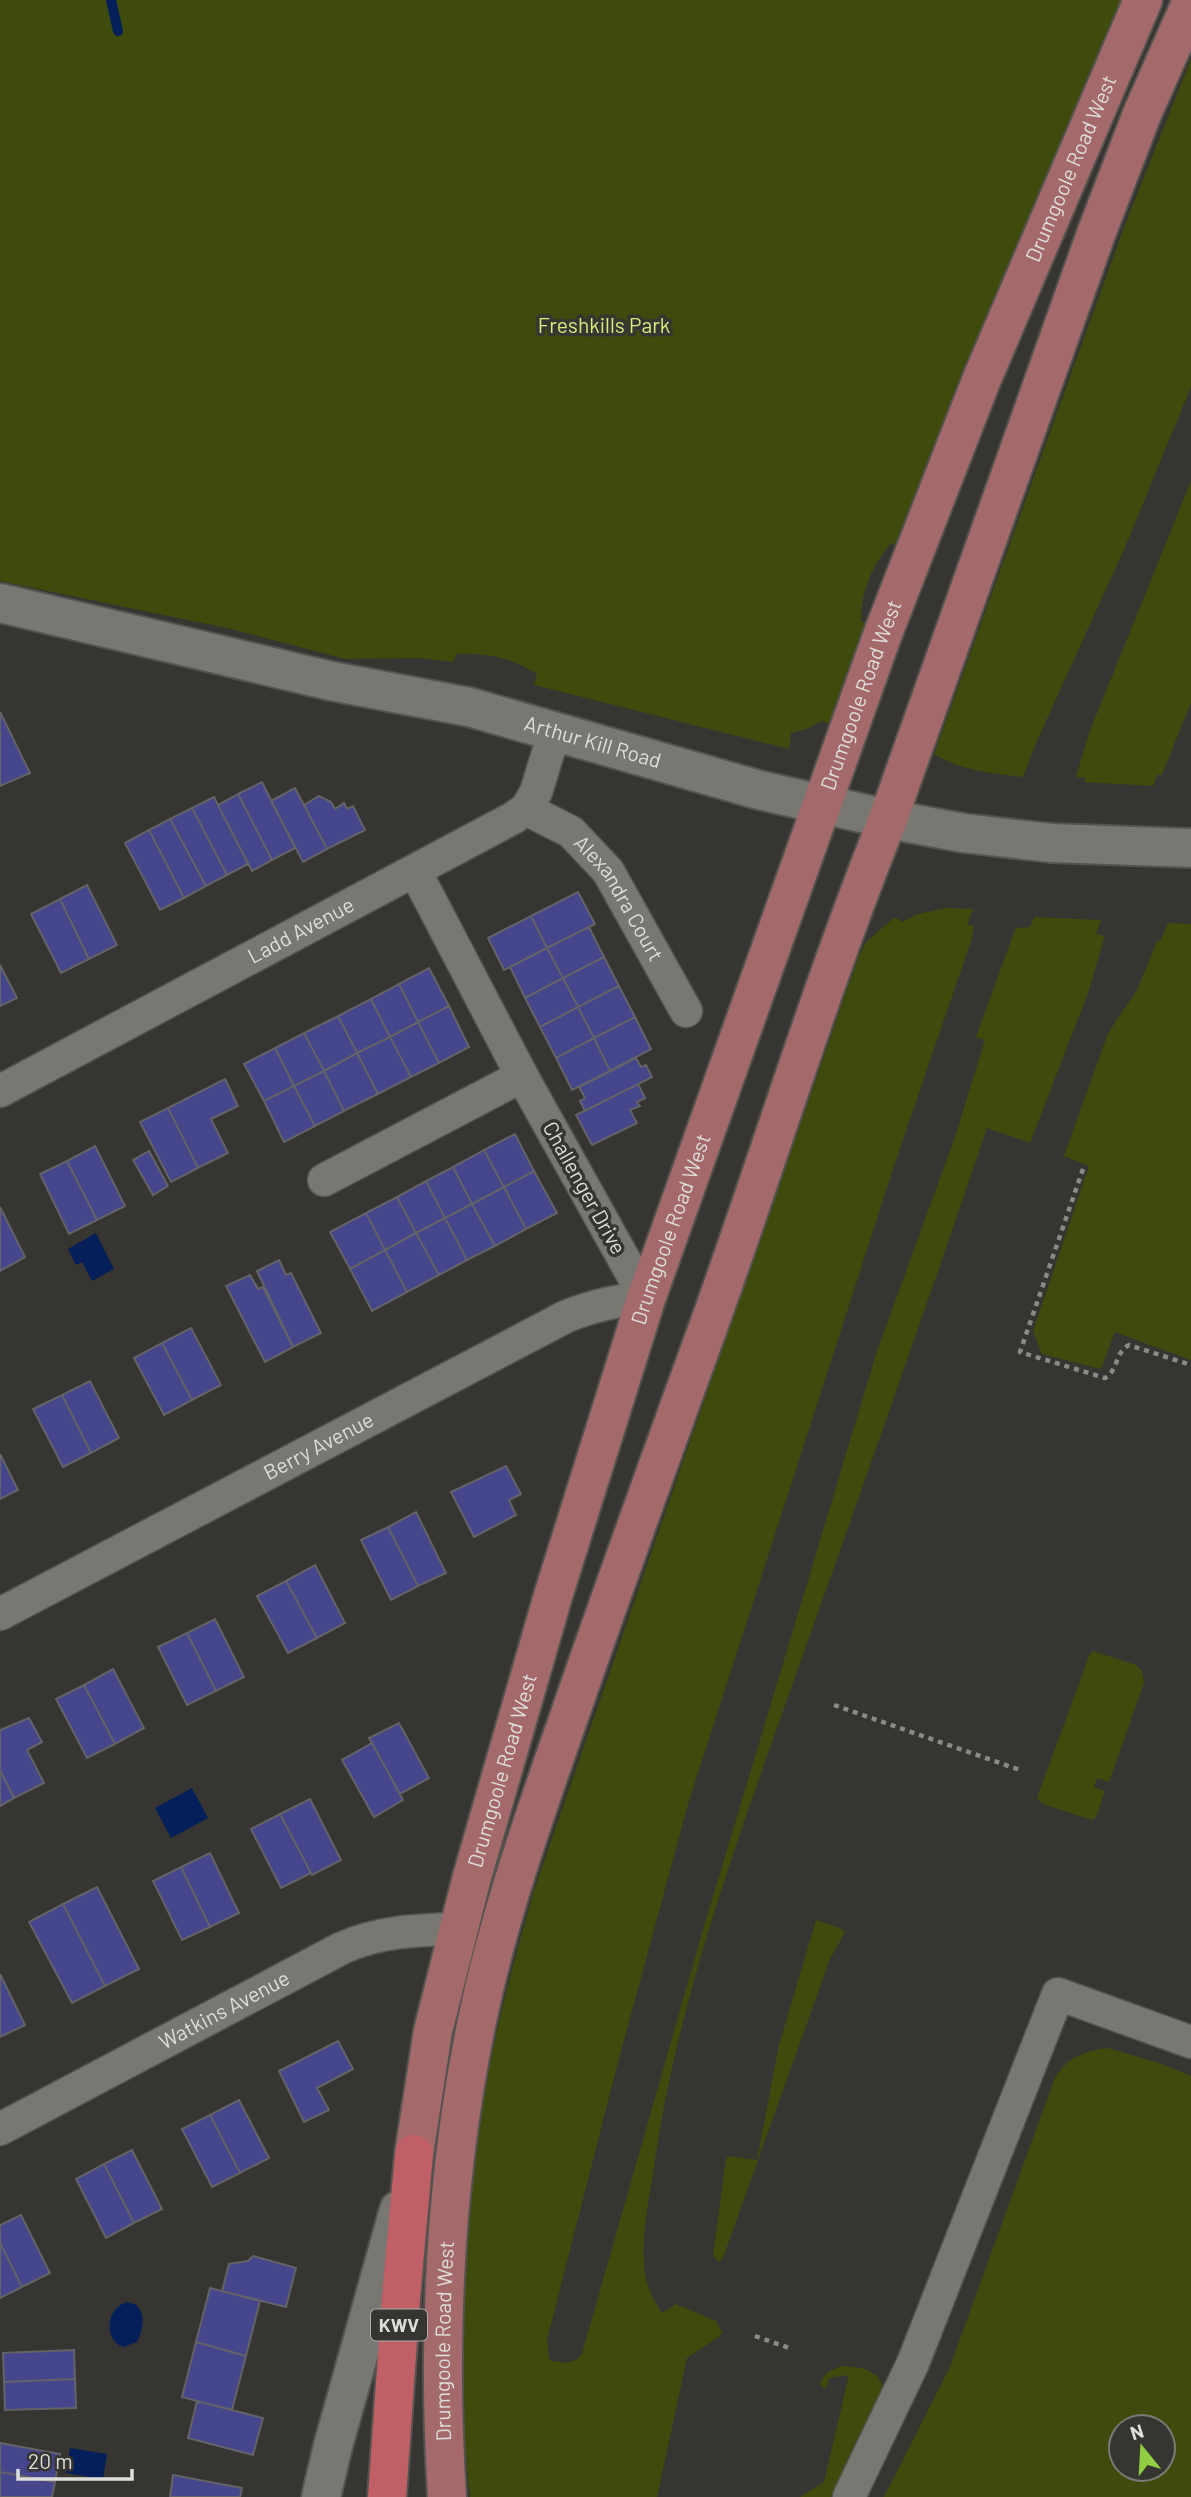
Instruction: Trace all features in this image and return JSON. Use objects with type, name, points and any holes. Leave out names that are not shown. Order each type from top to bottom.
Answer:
[{"type":"highway","name":"KWV","points":[[387,2497],[414,2154]]},
{"type":"main road","name":"Drumgoole Road West","points":[[414,2154],[433,2031],[458,1929],[553,1595],[646,1299],[824,806],[882,636],[981,381],[1143,0]]},
{"type":"main road","name":"Drumgoole Road West","points":[[447,2497],[443,2336],[451,2204],[460,2121],[471,2055],[498,1929],[512,1881],[630,1541],[724,1282],[856,898],[888,819],[1096,234],[1142,114],[1191,3]]},
{"type":"street","name":"Arthur Kill Road","points":[[0,603],[331,681],[469,707],[824,806],[962,833],[1051,843],[1191,848]]},
{"type":"street","points":[[526,809],[542,777],[555,730]]},
{"type":"street","name":"Ladd Avenue","points":[[0,1091],[415,871],[526,809]]},
{"type":"street","name":"Alexandra Court","points":[[526,809],[571,832],[608,872],[686,1011]]},
{"type":"street","name":"Challenger Drive","points":[[415,871],[522,1076],[646,1299]]},
{"type":"street","points":[[324,1180],[522,1076]]},
{"type":"street","name":"Berry Avenue","points":[[0,1614],[567,1316],[598,1305],[646,1299]]},
{"type":"street","name":"Watkins Avenue","points":[[0,2129],[362,1939],[403,1930],[458,1929]]},
{"type":"street","points":[[849,2497],[913,2363],[1058,1994],[1191,2042]]},
{"type":"street","name":"Drumgoole Road West","points":[[321,2497],[414,2154]]},
{"type":"path","points":[[1083,1169],[1020,1352],[1104,1380],[1111,1374],[1122,1349],[1129,1345],[1191,1365]]},
{"type":"path","points":[[834,1705],[1020,1770]]},
{"type":"path","points":[[755,2336],[792,2349]]},
{"type":"green space","name":"Freshkills Park","points":[[0,0],[1128,0],[899,546],[891,543],[869,579],[863,599],[861,621],[869,625],[832,725],[822,721],[791,733],[789,749],[534,685],[537,674],[498,657],[456,654],[453,662],[420,658],[345,659],[231,629],[0,581]]},
{"type":"green space","points":[[1191,59],[1191,387],[1126,545],[1023,777],[955,764],[934,754],[1124,227]]},
{"type":"green space","points":[[1191,481],[1191,702],[1162,775],[1157,775],[1153,786],[1084,782],[1086,778],[1076,777],[1089,733]]},
{"type":"green space","points":[[946,908],[973,909],[967,925],[974,926],[971,941],[894,1166],[688,1804],[547,2340],[549,2358],[552,2361],[572,2362],[582,2354],[702,1933],[877,1351],[954,1140],[985,1040],[976,1037],[1013,935],[1016,928],[1030,927],[1034,917],[1101,920],[1096,934],[1105,936],[1087,996],[1030,1143],[987,1128],[744,1823],[691,1993],[664,2108],[646,2220],[645,2273],[647,2284],[662,2313],[676,2304],[716,2321],[722,2332],[687,2358],[657,2497],[470,2497],[465,2445],[462,2339],[472,2179],[492,2052],[534,1890],[858,958],[866,942],[895,917],[902,922],[918,914]]},
{"type":"green space","points":[[1168,923],[1191,924],[1191,1360],[1115,1332],[1101,1369],[1042,1354],[1033,1331],[1089,1166],[1064,1156],[1108,1033],[1137,990],[1157,941],[1161,940]]},
{"type":"green space","points":[[1093,1651],[1136,1665],[1142,1671],[1144,1683],[1109,1782],[1097,1778],[1094,1787],[1105,1791],[1096,1817],[1092,1820],[1043,1804],[1037,1798]]},
{"type":"green space","points":[[816,1920],[845,1932],[830,1959],[723,2258],[718,2262],[713,2255],[726,2159],[729,2156],[757,2160],[779,2045]]},
{"type":"green space","points":[[1108,2048],[1191,2076],[1191,2497],[884,2497],[949,2369],[1054,2080],[1064,2066],[1083,2054]]},
{"type":"green space","points":[[841,2366],[874,2374],[879,2378],[884,2392],[831,2497],[800,2497],[824,2482],[849,2375],[829,2378],[827,2387],[824,2388],[820,2382],[827,2373]]},
{"type":"water","points":[[96,1233],[114,1269],[92,1281],[82,1262],[76,1265],[68,1249]]},
{"type":"water","points":[[192,1788],[208,1818],[171,1838],[155,1808]]},
{"type":"water","points":[[127,2302],[138,2307],[142,2324],[137,2342],[123,2347],[112,2337],[110,2323],[115,2310]]},
{"type":"water","points":[[70,2448],[107,2454],[103,2479],[66,2473]]},
{"type":"building","points":[[0,712],[30,773],[0,786]]},
{"type":"building","points":[[262,782],[295,848],[272,860],[238,794]]},
{"type":"building","points":[[295,788],[327,849],[303,862],[271,801]]},
{"type":"building","points":[[238,794],[272,860],[252,871],[218,805]]},
{"type":"building","points":[[319,796],[331,802],[335,809],[344,803],[347,809],[353,806],[365,830],[327,849],[304,805]]},
{"type":"building","points":[[214,797],[248,864],[227,875],[192,808]]},
{"type":"building","points":[[192,808],[227,875],[206,886],[170,819]]},
{"type":"building","points":[[170,819],[206,886],[184,898],[149,830]]},
{"type":"building","points":[[149,830],[184,898],[160,910],[125,843]]},
{"type":"building","points":[[87,885],[117,945],[89,959],[60,899]]},
{"type":"building","points":[[578,892],[595,924],[547,948],[531,916]]},
{"type":"building","points":[[60,899],[89,959],[61,973],[31,914]]},
{"type":"building","points":[[531,916],[547,948],[504,970],[488,938]]},
{"type":"building","points":[[589,927],[604,957],[563,978],[547,948]]},
{"type":"building","points":[[547,948],[563,978],[525,998],[510,967]]},
{"type":"building","points":[[604,957],[619,986],[578,1007],[563,978]]},
{"type":"building","points":[[0,965],[17,998],[0,1006]]},
{"type":"building","points":[[429,968],[449,1006],[418,1022],[399,984]]},
{"type":"building","points":[[563,978],[578,1007],[540,1027],[525,998]]},
{"type":"building","points":[[399,984],[418,1022],[390,1037],[371,999]]},
{"type":"building","points":[[619,986],[635,1017],[594,1038],[578,1007]]},
{"type":"building","points":[[371,999],[390,1037],[357,1053],[338,1016]]},
{"type":"building","points":[[449,1006],[469,1047],[439,1063],[418,1022]]},
{"type":"building","points":[[578,1007],[594,1038],[556,1058],[540,1027]]},
{"type":"building","points":[[338,1016],[357,1053],[324,1071],[304,1033]]},
{"type":"building","points":[[635,1017],[651,1049],[610,1071],[594,1038]]},
{"type":"building","points":[[418,1022],[439,1063],[411,1077],[390,1037]]},
{"type":"building","points":[[304,1033],[324,1071],[294,1086],[275,1048]]},
{"type":"building","points":[[390,1037],[411,1077],[378,1094],[357,1053]]},
{"type":"building","points":[[594,1038],[610,1071],[572,1090],[556,1058]]},
{"type":"building","points":[[275,1048],[294,1086],[264,1101],[244,1064]]},
{"type":"building","points":[[357,1053],[378,1094],[344,1111],[324,1071]]},
{"type":"building","points":[[636,1058],[641,1067],[646,1065],[652,1077],[585,1111],[580,1101],[585,1098],[579,1087]]},
{"type":"building","points":[[324,1071],[344,1111],[315,1126],[294,1086]]},
{"type":"building","points":[[225,1079],[238,1106],[211,1119],[228,1153],[198,1168],[168,1108]]},
{"type":"building","points":[[638,1084],[645,1098],[637,1102],[640,1106],[630,1110],[637,1123],[592,1145],[576,1115]]},
{"type":"building","points":[[294,1086],[315,1126],[284,1142],[264,1101]]},
{"type":"building","points":[[168,1108],[198,1168],[171,1182],[140,1122]]},
{"type":"building","points":[[515,1134],[534,1171],[504,1187],[484,1150]]},
{"type":"building","points":[[95,1146],[125,1206],[97,1220],[67,1161]]},
{"type":"building","points":[[484,1150],[504,1187],[472,1204],[453,1167]]},
{"type":"building","points":[[149,1151],[168,1186],[153,1195],[133,1160]]},
{"type":"building","points":[[67,1161],[97,1220],[69,1234],[40,1174]]},
{"type":"building","points":[[453,1167],[472,1204],[445,1218],[426,1181]]},
{"type":"building","points":[[534,1171],[557,1213],[526,1229],[504,1187]]},
{"type":"building","points":[[426,1181],[445,1218],[416,1233],[397,1197]]},
{"type":"building","points":[[504,1187],[526,1229],[495,1246],[472,1204]]},
{"type":"building","points":[[397,1197],[416,1233],[385,1250],[366,1213]]},
{"type":"building","points":[[472,1204],[495,1246],[467,1260],[445,1218]]},
{"type":"building","points":[[0,1207],[25,1257],[0,1271]]},
{"type":"building","points":[[366,1213],[385,1250],[350,1269],[330,1232]]},
{"type":"building","points":[[445,1218],[467,1260],[439,1275],[416,1233]]},
{"type":"building","points":[[416,1233],[439,1275],[407,1292],[385,1250]]},
{"type":"building","points":[[385,1250],[407,1292],[372,1311],[350,1269]]},
{"type":"building","points":[[279,1260],[286,1275],[291,1273],[321,1333],[293,1347],[257,1271]]},
{"type":"building","points":[[250,1275],[258,1289],[263,1287],[293,1347],[265,1362],[226,1286]]},
{"type":"building","points":[[191,1328],[221,1385],[192,1400],[162,1343]]},
{"type":"building","points":[[162,1343],[192,1400],[164,1415],[134,1358]]},
{"type":"building","points":[[90,1381],[119,1438],[91,1453],[62,1395]]},
{"type":"building","points":[[62,1395],[91,1453],[63,1467],[33,1409]]},
{"type":"building","points":[[0,1454],[18,1490],[0,1499]]},
{"type":"building","points":[[506,1466],[521,1494],[509,1500],[516,1515],[474,1537],[451,1492]]},
{"type":"building","points":[[416,1512],[446,1573],[418,1586],[388,1527]]},
{"type":"building","points":[[388,1527],[418,1586],[391,1600],[361,1540]]},
{"type":"building","points":[[315,1565],[345,1623],[317,1638],[286,1581]]},
{"type":"building","points":[[286,1581],[317,1638],[288,1653],[257,1596]]},
{"type":"building","points":[[215,1619],[244,1677],[216,1691],[187,1633]]},
{"type":"building","points":[[187,1633],[216,1691],[187,1705],[158,1647]]},
{"type":"building","points":[[113,1669],[144,1728],[115,1744],[84,1685]]},
{"type":"building","points":[[84,1685],[115,1744],[87,1758],[56,1699]]},
{"type":"building","points":[[29,1718],[42,1742],[27,1750],[44,1783],[14,1798],[0,1770],[0,1730]]},
{"type":"building","points":[[399,1723],[429,1778],[400,1794],[369,1738]]},
{"type":"building","points":[[372,1743],[403,1800],[374,1817],[342,1760]]},
{"type":"building","points":[[0,1770],[14,1798],[0,1806]]},
{"type":"building","points":[[310,1799],[341,1860],[312,1875],[280,1814]]},
{"type":"building","points":[[280,1814],[311,1873],[281,1888],[251,1829]]},
{"type":"building","points":[[210,1853],[239,1913],[210,1927],[181,1867]]},
{"type":"building","points":[[181,1867],[210,1927],[182,1940],[153,1881]]},
{"type":"building","points":[[97,1887],[139,1969],[105,1986],[63,1904]]},
{"type":"building","points":[[63,1904],[105,1986],[72,2003],[29,1922]]},
{"type":"building","points":[[0,1974],[25,2025],[0,2037]]},
{"type":"building","points":[[338,2041],[353,2069],[317,2088],[329,2110],[304,2122],[279,2071]]},
{"type":"building","points":[[239,2100],[269,2158],[240,2173],[210,2115]]},
{"type":"building","points":[[210,2115],[240,2173],[212,2187],[182,2129]]},
{"type":"building","points":[[132,2150],[162,2209],[134,2223],[104,2164]]},
{"type":"building","points":[[104,2164],[134,2223],[106,2238],[76,2179]]},
{"type":"building","points":[[21,2215],[50,2273],[22,2287],[0,2243],[0,2225]]},
{"type":"building","points":[[0,2243],[22,2287],[0,2298]]},
{"type":"building","points":[[253,2256],[296,2268],[286,2307],[222,2291],[229,2264],[248,2261]]},
{"type":"building","points":[[210,2288],[260,2301],[246,2356],[196,2342]]},
{"type":"building","points":[[196,2342],[246,2356],[232,2410],[182,2397]]},
{"type":"building","points":[[74,2350],[75,2379],[4,2382],[3,2353]]},
{"type":"building","points":[[75,2379],[76,2408],[5,2410],[4,2382]]},
{"type":"building","points":[[197,2401],[263,2418],[253,2455],[188,2438]]},
{"type":"building","points":[[0,2443],[60,2454],[55,2482],[0,2472]]},
{"type":"building","points":[[0,2472],[55,2482],[52,2497],[0,2497]]},
{"type":"building","points":[[173,2475],[242,2488],[240,2497],[170,2497]]},
{"type":"waterway","points":[[111,0],[118,31]]}]
